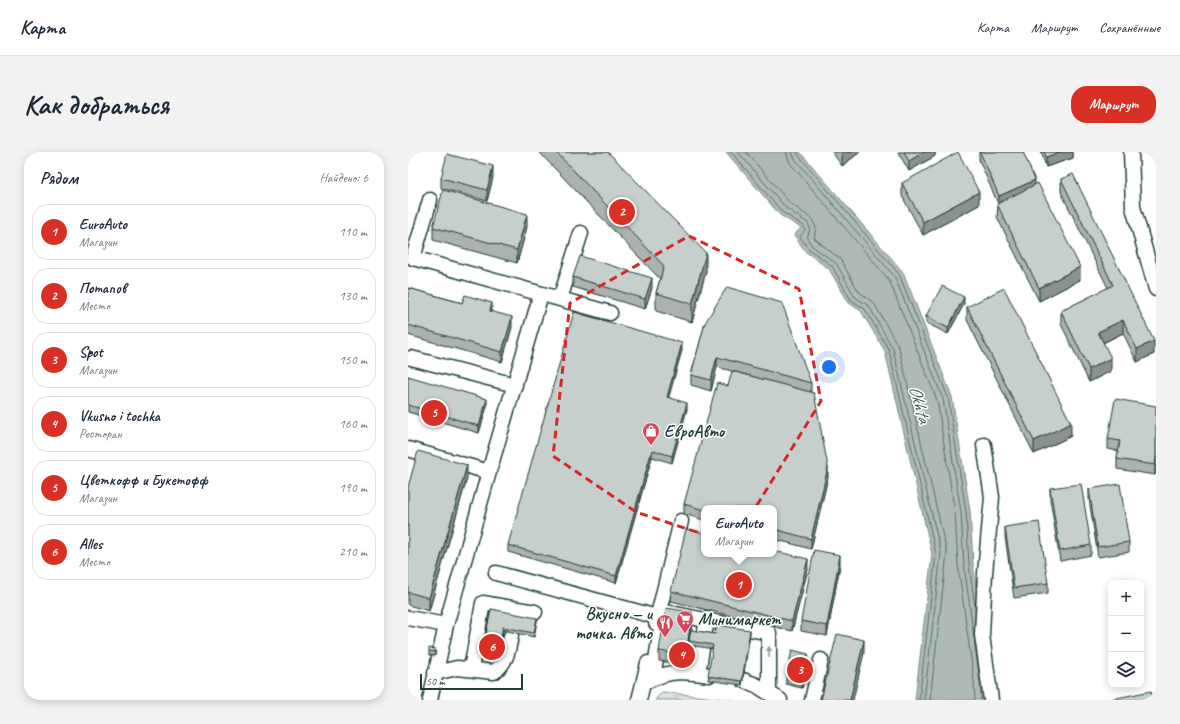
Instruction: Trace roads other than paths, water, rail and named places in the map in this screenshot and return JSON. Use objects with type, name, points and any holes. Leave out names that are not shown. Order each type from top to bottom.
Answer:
[{"type":"lane","points":[[1131,152],[1133,207],[1156,289]]},
{"type":"lane","points":[[430,200],[413,258],[610,313]]},
{"type":"lane","points":[[560,300],[580,232]]},
{"type":"lane","points":[[430,700],[446,624],[542,294]]},
{"type":"lane","points":[[410,358],[515,385]]},
{"type":"lane","points":[[984,445],[992,497],[985,573],[982,635],[991,700]]},
{"type":"lane","points":[[408,449],[489,472]]},
{"type":"lane","points":[[648,681],[657,617],[681,521]]},
{"type":"lane","points":[[496,573],[657,617]]},
{"type":"lane","points":[[471,669],[483,603],[535,612]]},
{"type":"lane","points":[[639,700],[648,681],[663,616],[666,612],[769,633],[774,696]]},
{"type":"lane","points":[[408,618],[446,624]]},
{"type":"lane","points":[[648,681],[664,673],[704,674],[707,620]]},
{"type":"lane","points":[[435,673],[457,668],[494,672],[506,659],[511,636]]},
{"type":"lane","points":[[812,700],[820,660]]},
{"type":"lane","points":[[743,680],[774,696]]},
{"type":"water","name":"Okhta","points":[[726,152],[800,152],[903,272],[952,397],[970,511],[973,564],[989,680],[990,700],[915,700],[932,554],[885,351],[861,311],[849,303],[829,269],[806,252],[794,235],[801,228],[780,215]]},
{"type":"place","name":"Потапов","points":[[622,212]]},
{"type":"place","name":"Цветкофф и Букетофф","points":[[434,413]]},
{"type":"place","name":"ЕвроАвто","points":[[651,446]]},
{"type":"place","name":"EuroAuto","points":[[739,585]]},
{"type":"place","name":"Минимаркет","points":[[685,634]]},
{"type":"place","name":"Вкусно — и точка. Авто","points":[[665,638]]},
{"type":"place","name":"Alles","points":[[492,647]]},
{"type":"place","name":"Vkusno i tochka","points":[[682,655]]},
{"type":"place","name":"Spot","points":[[800,670]]}]
